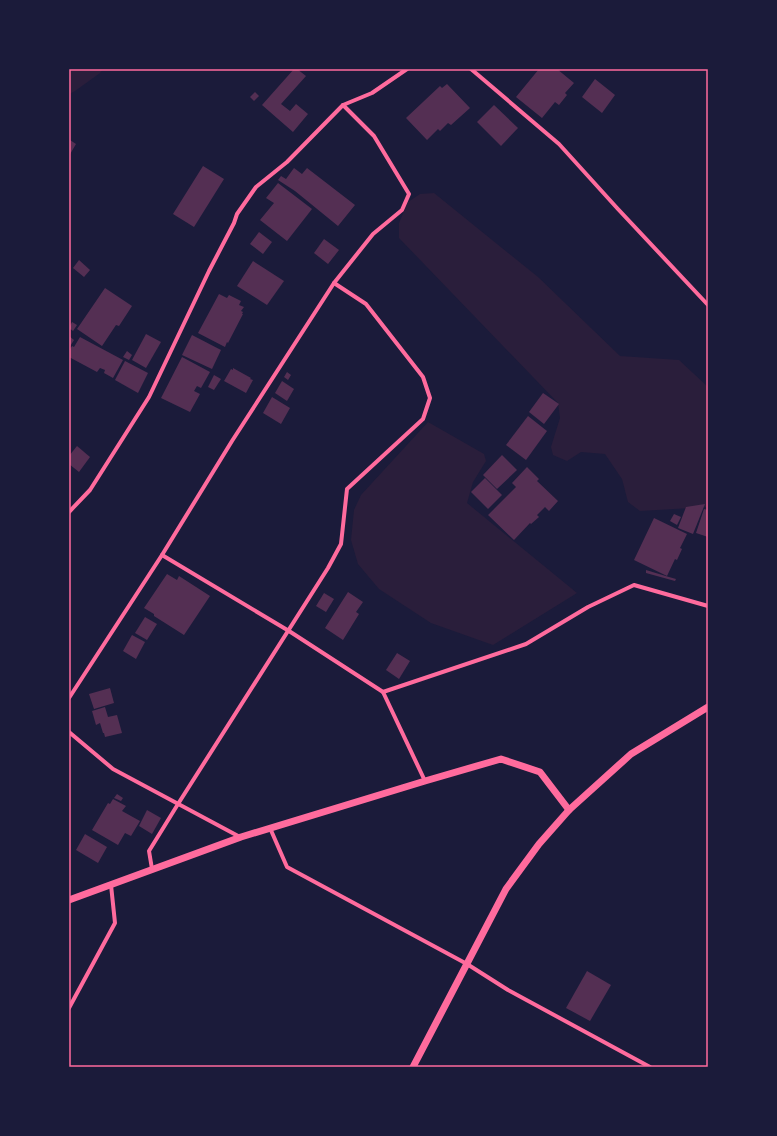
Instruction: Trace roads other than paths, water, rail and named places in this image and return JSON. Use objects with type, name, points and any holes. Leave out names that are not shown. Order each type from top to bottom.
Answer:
[{"type":"street","points":[[69,512],[90,490],[149,397],[237,214],[256,187],[287,162],[343,105],[372,93],[407,69]]},
{"type":"street","points":[[471,69],[559,144],[708,305]]},
{"type":"street","points":[[69,698],[162,555],[232,441],[334,283],[373,234],[402,210],[409,194],[374,136],[343,105]]},
{"type":"street","points":[[152,869],[149,851],[328,568],[341,544],[347,489],[423,419],[430,398],[423,377],[366,304],[334,283]]},
{"type":"street","points":[[162,555],[289,630],[382,692],[425,781]]},
{"type":"street","points":[[382,692],[526,644],[588,607],[634,584],[708,606]]},
{"type":"street","points":[[412,1067],[506,890],[539,844],[568,810],[631,754],[708,707]]},
{"type":"street","points":[[69,732],[113,769],[241,837]]},
{"type":"street","points":[[69,900],[241,837],[501,759],[540,772],[568,810]]},
{"type":"street","points":[[270,828],[287,867],[467,964],[508,990],[650,1067]]},
{"type":"street","points":[[69,1008],[115,923],[111,885]]}]
